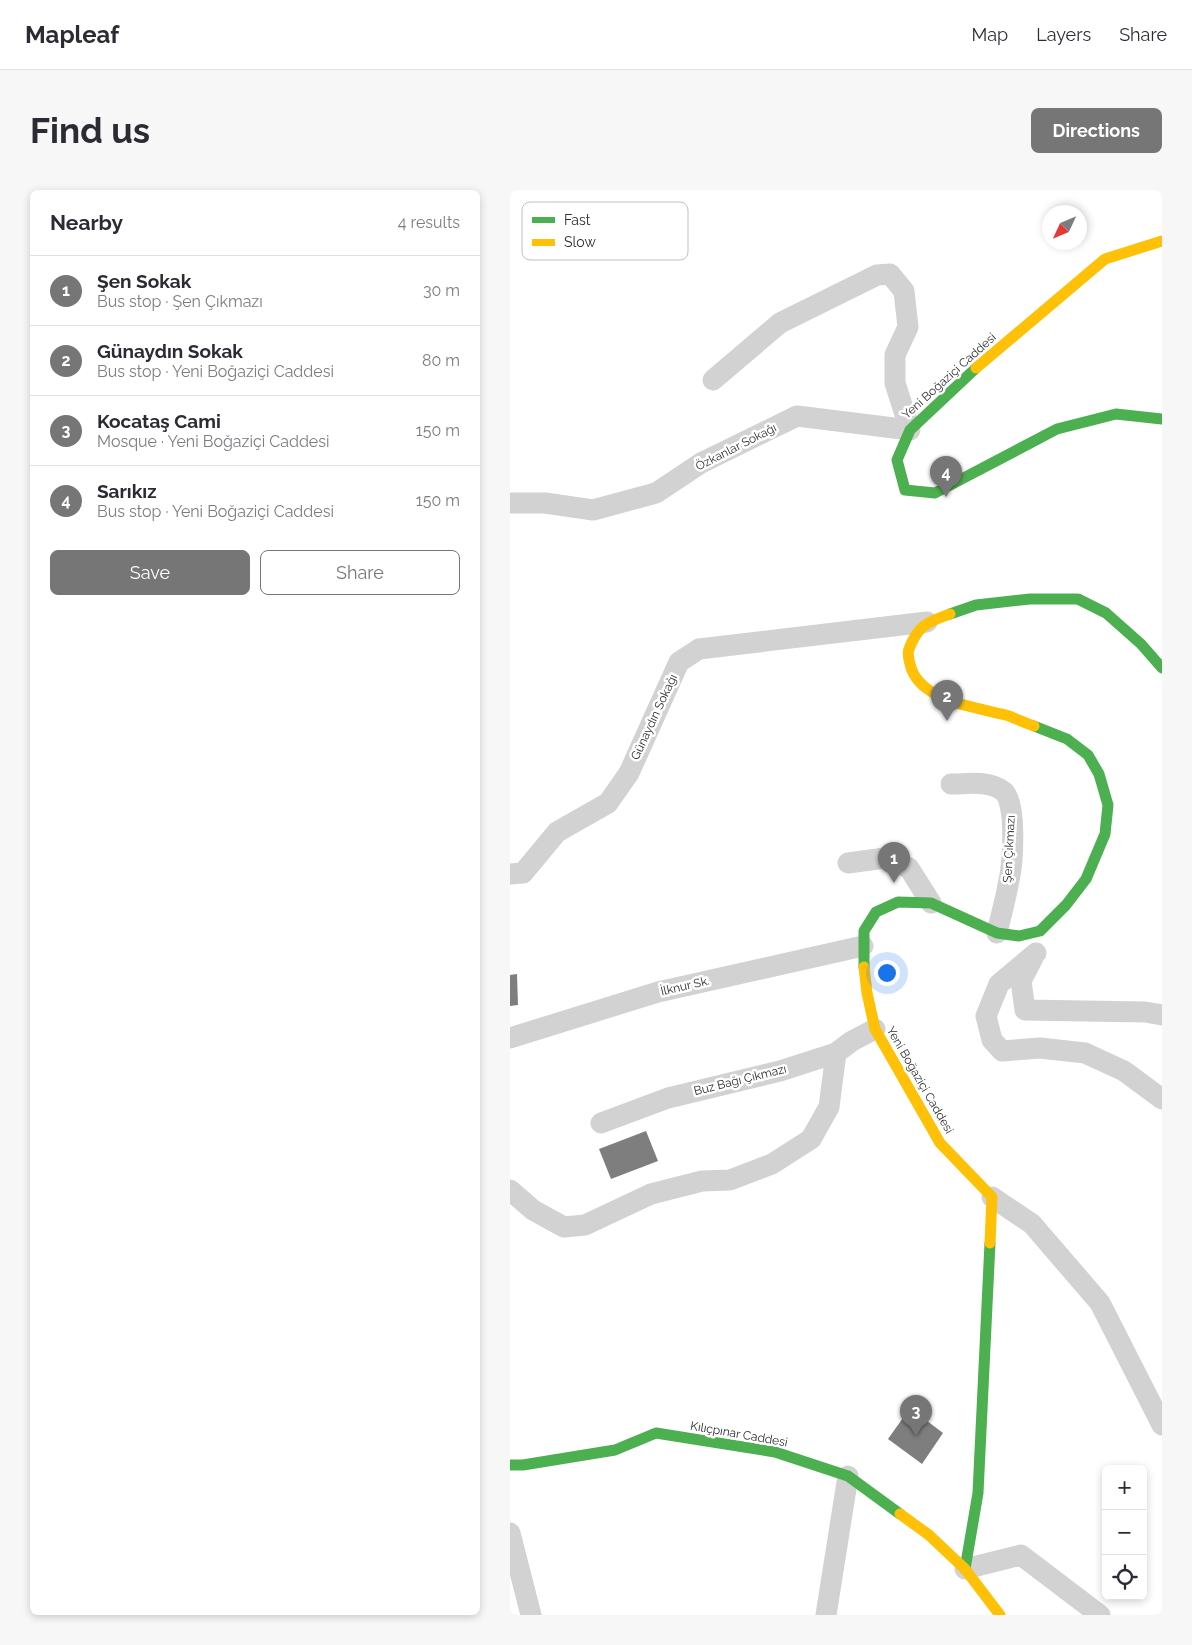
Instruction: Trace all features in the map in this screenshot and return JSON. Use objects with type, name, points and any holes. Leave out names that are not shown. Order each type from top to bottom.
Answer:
[{"type":"street","name":"Yeni Boğaziçi Caddesi","points":[[1162,241],[1105,259],[973,370],[910,430],[897,460],[905,490],[935,493],[1057,429],[1116,414],[1162,419]]},
{"type":"street","points":[[713,380],[780,323],[877,276],[890,274],[904,291],[908,327],[895,355],[896,383],[910,430]]},
{"type":"street","name":"Özkanlar Sokağı","points":[[510,503],[545,504],[593,510],[656,493],[702,463],[798,416],[910,430]]},
{"type":"street","points":[[1162,668],[1141,644],[1106,613],[1078,598],[1030,599],[976,605],[927,622],[914,638],[908,652],[912,672],[922,686],[938,696],[956,703],[1008,716],[1067,739],[1088,755],[1099,774],[1108,804],[1105,834],[1086,879],[1066,905],[1040,931],[1036,953],[1021,981],[1025,1010],[1145,1012],[1162,1015]]},
{"type":"street","name":"Günaydın Sokağı","points":[[510,874],[523,873],[557,832],[608,803],[629,773],[680,662],[699,649],[927,622]]},
{"type":"street","name":"Şen Çıkmazı","points":[[950,784],[986,784],[1003,791],[1008,797],[1013,817],[1010,878],[997,933]]},
{"type":"street","points":[[848,863],[885,858],[909,868],[931,903]]},
{"type":"street","name":"Yeni Boğaziçi Caddesi","points":[[992,1196],[940,1143],[875,1029],[867,993],[863,961],[864,931],[876,912],[898,902],[931,903],[997,933],[1020,936],[1040,931]]},
{"type":"street","name":"İlknur Sk.","points":[[510,1038],[658,992],[863,946]]},
{"type":"street","points":[[1036,953],[999,984],[986,1016],[992,1040],[1002,1051],[1040,1048],[1085,1053],[1124,1071],[1162,1099]]},
{"type":"street","name":"Buz Bağı Çıkmazı","points":[[601,1122],[668,1098],[780,1071],[836,1053],[852,1041],[875,1029]]},
{"type":"street","points":[[510,1190],[533,1210],[564,1227],[571,1227],[585,1225],[651,1194],[702,1181],[730,1180],[772,1164],[811,1139],[829,1107],[836,1053]]},
{"type":"street","points":[[992,1196],[1032,1224],[1100,1303],[1162,1426]]},
{"type":"street","points":[[992,1196],[978,1493],[965,1569],[1021,1555],[1100,1615]]},
{"type":"street","name":"Kılıçpınar Caddesi","points":[[510,1465],[523,1465],[615,1450],[656,1433],[775,1452],[848,1476],[929,1534],[965,1569],[1000,1615]]},
{"type":"street","points":[[826,1615],[848,1476]]},
{"type":"street","points":[[510,1533],[531,1615]]},
{"type":"building","points":[[517,974],[518,1005],[510,1006],[510,975]]},
{"type":"building","points":[[646,1131],[658,1161],[611,1179],[599,1149]]},
{"type":"building","points":[[910,1408],[943,1433],[922,1464],[888,1439]]},
{"type":"traffic: fast","points":[[976,368],[910,430],[897,460],[905,490],[935,493],[1057,429],[1116,414],[1162,419]]},
{"type":"traffic: fast","points":[[950,614],[976,605],[1030,599],[1078,599],[1106,613],[1141,644],[1162,668]]},
{"type":"traffic: fast","points":[[864,967],[864,931],[876,912],[898,902],[931,903],[997,933],[1019,936],[1040,931],[1066,905],[1086,879],[1105,834],[1108,805],[1099,774],[1088,755],[1067,739],[1034,726]]},
{"type":"traffic: fast","points":[[965,1569],[978,1493],[990,1243]]},
{"type":"traffic: fast","points":[[510,1465],[523,1465],[615,1450],[656,1433],[775,1452],[848,1476],[900,1514]]},
{"type":"traffic: slow","points":[[976,368],[1105,259],[1162,241]]},
{"type":"traffic: slow","points":[[950,614],[936,619],[920,629],[912,641],[908,655],[915,676],[924,686],[949,700],[1006,715],[1034,726]]},
{"type":"traffic: slow","points":[[864,967],[867,993],[875,1029],[940,1143],[992,1197],[990,1243]]},
{"type":"traffic: slow","points":[[900,1514],[929,1535],[965,1569],[1000,1615]]},
{"type":"place","name":"Sarıkız","points":[[946,497]]},
{"type":"place","name":"Günaydın Sokak","points":[[947,721]]},
{"type":"place","name":"Şen Sokak","points":[[894,883]]},
{"type":"place","name":"Kocataş Cami","points":[[916,1436]]}]
